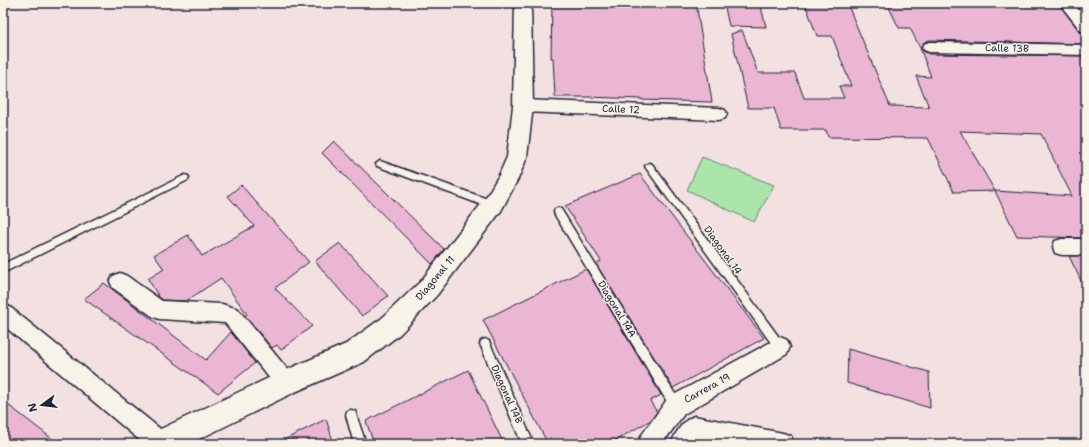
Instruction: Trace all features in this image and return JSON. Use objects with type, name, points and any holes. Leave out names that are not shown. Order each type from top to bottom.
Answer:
[{"type":"street","name":"Diagonal 11","points":[[160,444],[286,383],[356,353],[391,326],[430,288],[493,205],[509,178],[517,157],[523,106],[523,3]]},
{"type":"street","points":[[1066,3],[1086,28]]},
{"type":"street","name":"Calle 13B","points":[[929,47],[1086,50]]},
{"type":"street","name":"Calle 12","points":[[523,106],[719,114]]},
{"type":"street","points":[[1062,247],[1086,247]]},
{"type":"street","points":[[120,282],[159,310],[222,313],[231,315],[286,383]]},
{"type":"street","points":[[3,312],[160,444]]},
{"type":"street","name":"Carrera 19","points":[[649,444],[676,406],[780,347]]},
{"type":"street","points":[[688,435],[783,444]]},
{"type":"lane","points":[[380,164],[493,205]]},
{"type":"lane","name":"Diagonal 14","points":[[649,166],[780,347]]},
{"type":"lane","points":[[3,269],[185,178]]},
{"type":"lane","name":"Diagonal 14A","points":[[558,212],[676,406]]},
{"type":"lane","name":"Diagonal 14B","points":[[485,344],[528,444]]},
{"type":"lane","points":[[351,415],[360,444]]},
{"type":"green space","points":[[702,157],[774,185],[754,222],[687,190]]},
{"type":"building","points":[[552,3],[696,3],[712,102],[555,97],[553,58],[551,58]]},
{"type":"building","points":[[724,3],[760,3],[766,27],[729,26]]},
{"type":"building","points":[[805,3],[847,3],[890,106],[929,107],[916,76],[931,77],[920,48],[910,28],[899,28],[887,3],[1058,3],[1080,32],[1086,35],[1086,44],[929,40],[923,43],[921,48],[929,54],[1086,56],[1086,238],[1017,236],[995,191],[954,192],[928,138],[828,137],[826,130],[781,130],[774,108],[748,108],[731,34],[742,30],[758,73],[795,73],[804,98],[844,98],[839,86],[851,86],[832,36],[817,36]],"holes":[[[960,131],[1041,134],[1072,196],[995,191]]]},
{"type":"building","points":[[334,141],[444,249],[432,264],[322,153]]},
{"type":"building","points":[[640,174],[764,338],[673,388],[596,264],[601,261],[565,206]]},
{"type":"building","points":[[241,185],[309,262],[275,288],[312,326],[281,350],[277,345],[272,348],[245,316],[247,314],[221,278],[186,301],[163,300],[159,297],[148,279],[164,269],[154,255],[188,235],[202,256],[254,226],[228,196]]},
{"type":"building","points":[[340,243],[388,296],[362,316],[315,261]]},
{"type":"building","points":[[1069,256],[1086,256],[1086,291]]},
{"type":"building","points":[[586,269],[661,395],[650,401],[657,412],[651,420],[609,444],[548,444],[483,320]]},
{"type":"building","points":[[104,283],[206,360],[231,332],[255,363],[218,393],[84,299]]},
{"type":"building","points":[[848,349],[929,372],[930,408],[847,383]]},
{"type":"building","points":[[468,370],[504,444],[374,444],[366,421]]},
{"type":"building","points":[[3,401],[59,444],[3,444]]},
{"type":"building","points":[[326,419],[334,444],[276,444]]}]
